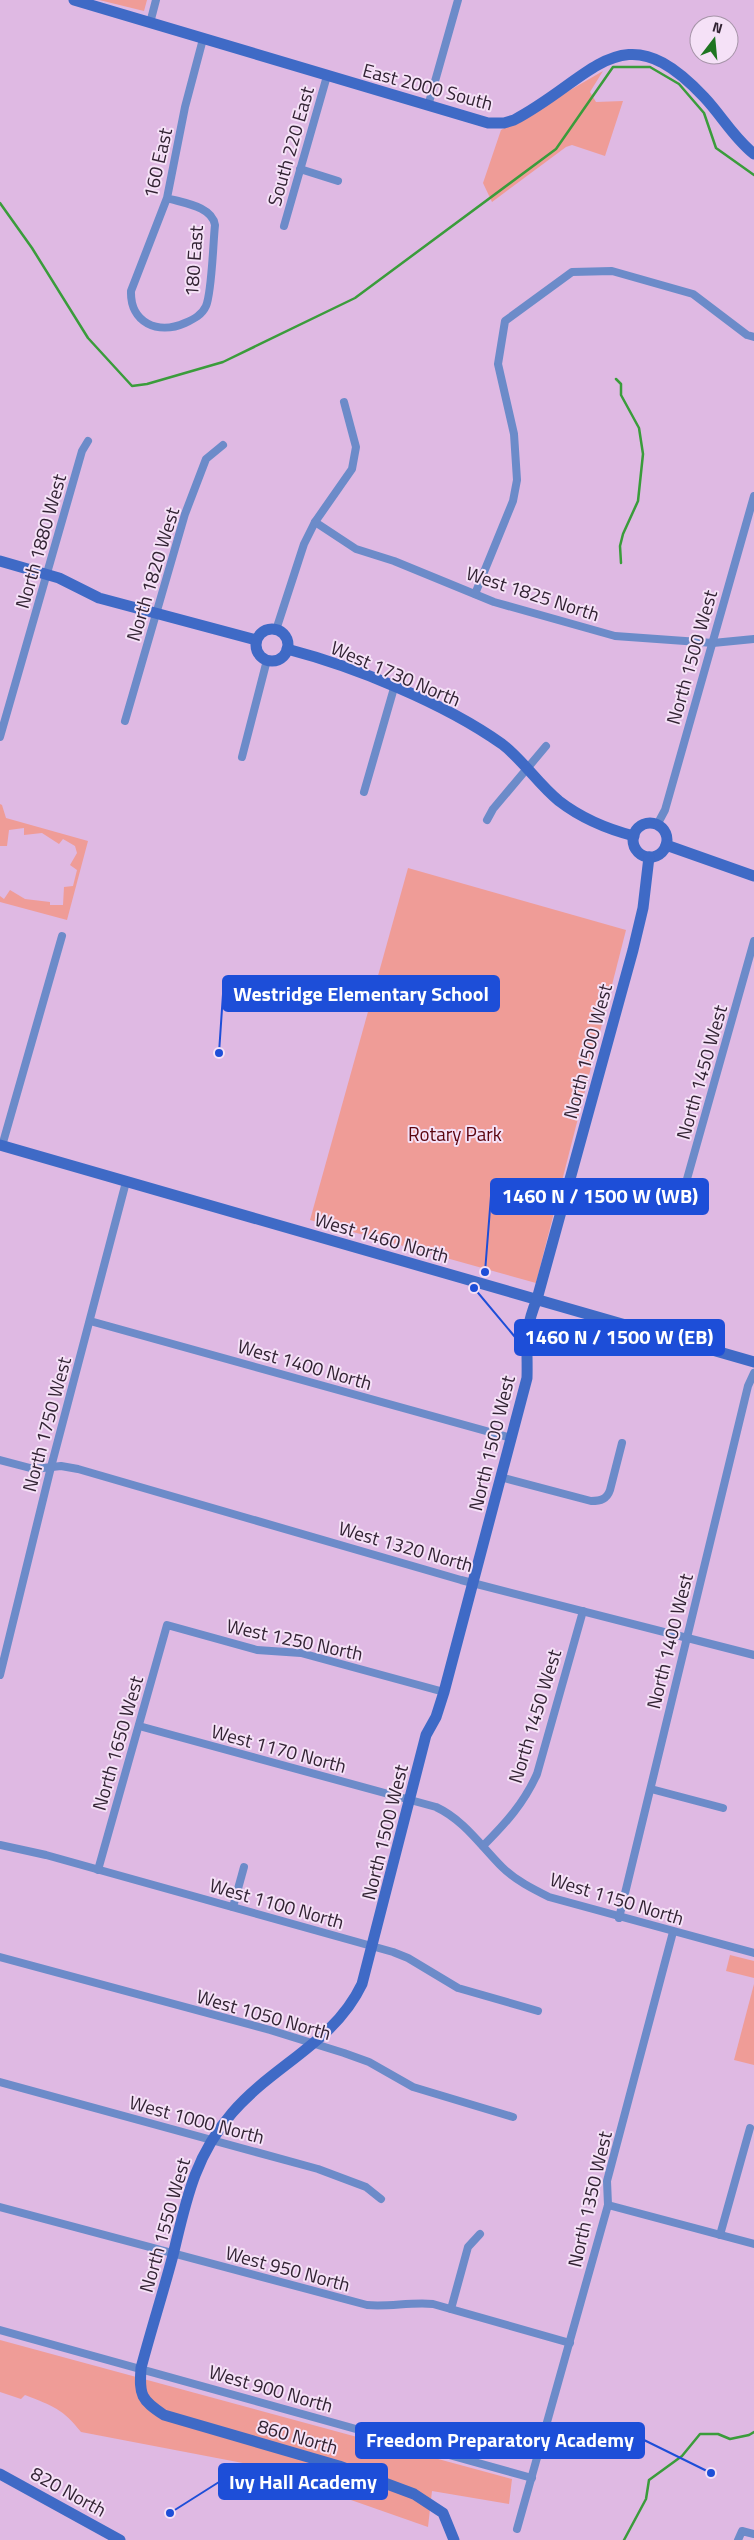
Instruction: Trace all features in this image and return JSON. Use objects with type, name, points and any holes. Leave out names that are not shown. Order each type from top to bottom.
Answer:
[{"type":"street","name":"East 2000 South","points":[[74,0],[488,123],[504,123],[527,113],[604,62],[622,55],[645,54],[664,61],[681,73],[713,107],[737,140],[754,154]]},
{"type":"street","points":[[150,23],[156,0]]},
{"type":"street","points":[[428,106],[458,0]]},
{"type":"street","name":"160 East","points":[[204,39],[185,108],[176,161],[167,198],[131,291],[131,301],[136,311],[147,323],[158,329],[181,325],[194,319],[206,307]]},
{"type":"street","name":"South 220 East","points":[[284,226],[327,76]]},
{"type":"street","points":[[300,169],[338,181]]},
{"type":"street","name":"180 East","points":[[167,198],[205,210],[212,217],[215,225],[206,307]]},
{"type":"street","points":[[476,594],[513,501],[517,480],[514,434],[498,364],[505,321],[572,272],[612,271],[693,294],[747,335],[754,337]]},
{"type":"street","points":[[276,630],[304,544],[314,522],[352,469],[356,447],[344,402]]},
{"type":"street","name":"North 1880 West","points":[[0,737],[82,451],[88,441]]},
{"type":"street","name":"North 1820 West","points":[[125,721],[185,514],[206,459],[224,445]]},
{"type":"street","name":"North 1500 West","points":[[657,825],[665,810],[714,643],[754,496]]},
{"type":"street","name":"West 1825 North","points":[[314,522],[356,549],[394,561],[494,602],[615,636],[714,643],[754,639]]},
{"type":"street","points":[[0,561],[69,582],[99,598],[256,640]]},
{"type":"street","points":[[276,630],[285,637],[287,649],[279,659],[267,660],[258,652],[256,640],[264,631],[276,630]]},
{"type":"street","name":"West 1730 North","points":[[287,649],[340,666],[435,704],[503,745],[559,801],[605,829],[634,836]]},
{"type":"street","points":[[242,757],[267,660]]},
{"type":"street","points":[[364,792],[394,688]]},
{"type":"street","points":[[487,820],[493,808],[546,746]]},
{"type":"street","points":[[651,824],[657,825],[665,834],[666,845],[660,854],[649,857],[638,852],[635,848],[634,836],[640,827],[651,824]]},
{"type":"street","points":[[666,845],[754,876]]},
{"type":"street","name":"North 1500 West","points":[[372,1947],[411,1801],[426,1735],[436,1717],[444,1692],[511,1438],[526,1378],[526,1335],[637,933],[643,908],[649,857]]},
{"type":"street","points":[[1,1146],[62,936]]},
{"type":"street","name":"North 1450 West","points":[[569,1180],[678,1211],[754,941]]},
{"type":"street","name":"West 1460 North","points":[[1,1146],[754,1362]]},
{"type":"street","name":"North 1750 West","points":[[0,1675],[51,1467],[126,1182]]},
{"type":"street","name":"West 1400 North","points":[[90,1321],[511,1438]]},
{"type":"street","name":"North 1400 West","points":[[619,1918],[748,1386],[754,1373]]},
{"type":"street","points":[[500,1477],[592,1500],[602,1500],[608,1496],[622,1443]]},
{"type":"street","name":"West 1320 North","points":[[0,1460],[34,1469],[61,1466],[78,1469],[473,1583],[754,1655]]},
{"type":"street","name":"North 1450 West","points":[[483,1846],[511,1818],[529,1792],[537,1774],[583,1611]]},
{"type":"street","name":"West 1250 North","points":[[167,1625],[257,1650],[301,1653],[444,1692]]},
{"type":"street","name":"North 1650 West","points":[[98,1870],[167,1625]]},
{"type":"street","name":"West 1170 North","points":[[139,1726],[411,1801]]},
{"type":"street","points":[[651,1789],[723,1808]]},
{"type":"street","name":"West 1150 North","points":[[411,1801],[448,1813],[504,1869],[534,1889],[559,1900],[619,1918],[754,1953]]},
{"type":"street","name":"West 1100 North","points":[[0,1845],[98,1870],[408,1958],[458,1988],[538,2011]]},
{"type":"street","points":[[233,1908],[244,1867]]},
{"type":"street","name":"North 1350 West","points":[[517,2529],[608,2205],[607,2181],[673,1932]]},
{"type":"street","name":"North 1550 West","points":[[141,2368],[190,2186],[201,2156],[231,2114],[255,2089],[334,2026],[355,1997],[372,1947]]},
{"type":"street","name":"West 1050 North","points":[[0,1957],[270,2030],[370,2062],[424,2091],[512,2117]]},
{"type":"street","name":"West 1000 North","points":[[0,2082],[336,2176],[366,2187],[381,2199]]},
{"type":"street","points":[[720,2235],[750,2128]]},
{"type":"street","points":[[608,2205],[754,2244]]},
{"type":"street","name":"West 950 North","points":[[0,2207],[367,2305],[382,2307],[416,2302],[451,2309],[570,2342]]},
{"type":"street","points":[[451,2309],[468,2248],[480,2234]]},
{"type":"street","name":"West 900 North","points":[[0,2330],[532,2478]]},
{"type":"street","name":"860 North","points":[[141,2368],[140,2389],[147,2404],[164,2415],[339,2466],[414,2494],[443,2513],[454,2540]]},
{"type":"street","name":"820 North","points":[[0,2474],[120,2540]]},
{"type":"street","points":[[738,2540],[742,2531],[754,2534]]},
{"type":"green space","points":[[99,0],[147,0],[144,11]]},
{"type":"green space","points":[[603,71],[590,92],[596,102],[623,101],[605,156],[572,145],[566,147],[492,202],[483,183],[501,130]]},
{"type":"green space","points":[[0,804],[6,818],[88,841],[67,920],[0,902],[0,896],[4,899],[10,890],[25,899],[50,902],[50,905],[63,905],[64,887],[73,886],[77,870],[70,865],[77,853],[75,846],[63,839],[59,844],[42,833],[24,835],[24,828],[9,830],[7,846],[0,846]]},
{"type":"green space","name":"Rotary Park","points":[[408,868],[626,930],[536,1283],[310,1220]]},
{"type":"green space","points":[[730,1955],[754,1961],[754,1978],[726,1971]]},
{"type":"green space","points":[[754,1984],[754,2065],[734,2060]]},
{"type":"green space","points":[[0,2340],[512,2479],[509,2504],[432,2491],[428,2527],[248,2464],[81,2432],[69,2418],[50,2405],[25,2395],[21,2399],[0,2392]]},
{"type":"waterway","points":[[0,203],[32,248],[88,338],[132,386],[147,384],[223,362],[355,298],[556,149],[613,67],[650,67],[679,84],[704,113],[716,148],[754,175]]},
{"type":"waterway","points":[[616,379],[621,384],[621,395],[639,428],[643,454],[638,501],[623,534],[620,546],[621,563]]},
{"type":"waterway","points":[[624,2540],[646,2499],[649,2480],[682,2456],[700,2434],[718,2434],[730,2439],[754,2432]]},
{"type":"place","name":"Westridge Elementary School","points":[[219,1053]]},
{"type":"place","name":"1460 N / 1500 W (WB)","points":[[485,1272]]},
{"type":"place","name":"1460 N / 1500 W (EB)","points":[[474,1288]]},
{"type":"place","name":"Freedom Preparatory Academy","points":[[711,2473]]},
{"type":"place","name":"Ivy Hall Academy","points":[[170,2513]]}]
